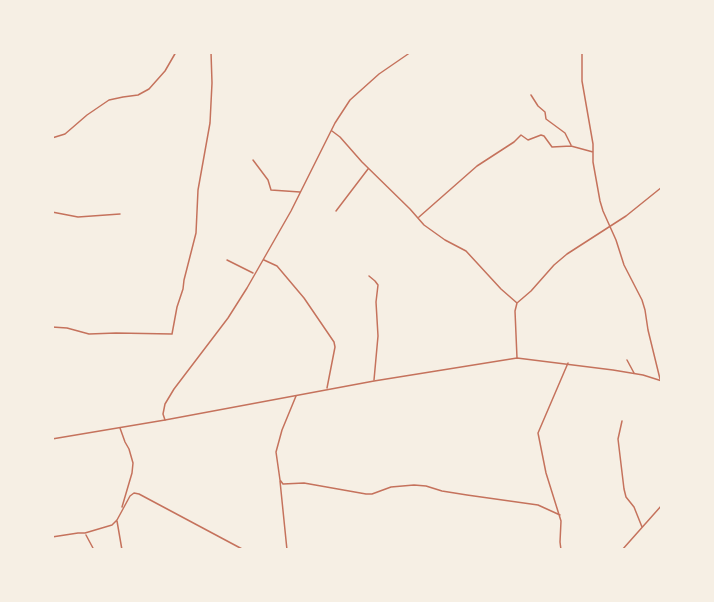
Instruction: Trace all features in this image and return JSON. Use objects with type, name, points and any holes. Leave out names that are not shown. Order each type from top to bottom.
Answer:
[{"type":"street","points":[[52,138],[65,134],[109,100],[138,95],[149,89],[165,71],[176,52]]},
{"type":"street","points":[[52,327],[67,328],[89,334],[172,334],[196,233],[198,190],[210,123],[211,52]]},
{"type":"street","points":[[165,420],[163,410],[165,404],[228,318],[291,211],[331,130],[350,100],[379,74],[411,52]]},
{"type":"street","points":[[52,439],[327,389],[517,358],[568,363],[661,380],[642,300],[624,265],[600,201],[582,81],[582,52]]},
{"type":"street","points":[[531,95],[545,112],[546,119],[565,133],[571,146]]},
{"type":"street","points":[[331,130],[424,225],[466,251],[517,303]]},
{"type":"street","points":[[419,218],[477,166],[521,135],[528,140],[540,135],[546,138],[550,146],[571,146],[593,152]]},
{"type":"street","points":[[253,160],[268,180],[271,190],[301,192]]},
{"type":"street","points":[[336,211],[368,168]]},
{"type":"street","points":[[517,358],[515,311],[517,303],[567,254],[662,187]]},
{"type":"street","points":[[52,212],[78,217],[120,214]]},
{"type":"street","points":[[263,259],[277,266],[304,298],[334,342],[327,389]]},
{"type":"street","points":[[227,260],[254,274]]},
{"type":"street","points":[[369,276],[378,285],[376,302],[378,336],[374,381]]},
{"type":"street","points":[[627,360],[635,374]]},
{"type":"street","points":[[561,549],[560,515],[546,473],[538,433],[568,363]]},
{"type":"street","points":[[287,549],[276,452],[296,396]]},
{"type":"street","points":[[622,421],[618,439],[624,489],[626,498],[634,507],[642,527]]},
{"type":"street","points":[[120,427],[133,463],[121,512]]},
{"type":"street","points":[[280,480],[285,484],[303,483],[366,494],[392,487],[426,486],[459,494],[538,505],[560,515]]},
{"type":"street","points":[[126,492],[131,495],[144,495],[167,510],[244,549]]},
{"type":"street","points":[[52,537],[85,533],[112,525],[131,495]]},
{"type":"street","points":[[622,549],[662,505]]},
{"type":"street","points":[[117,520],[122,549]]},
{"type":"street","points":[[85,533],[94,549]]}]
